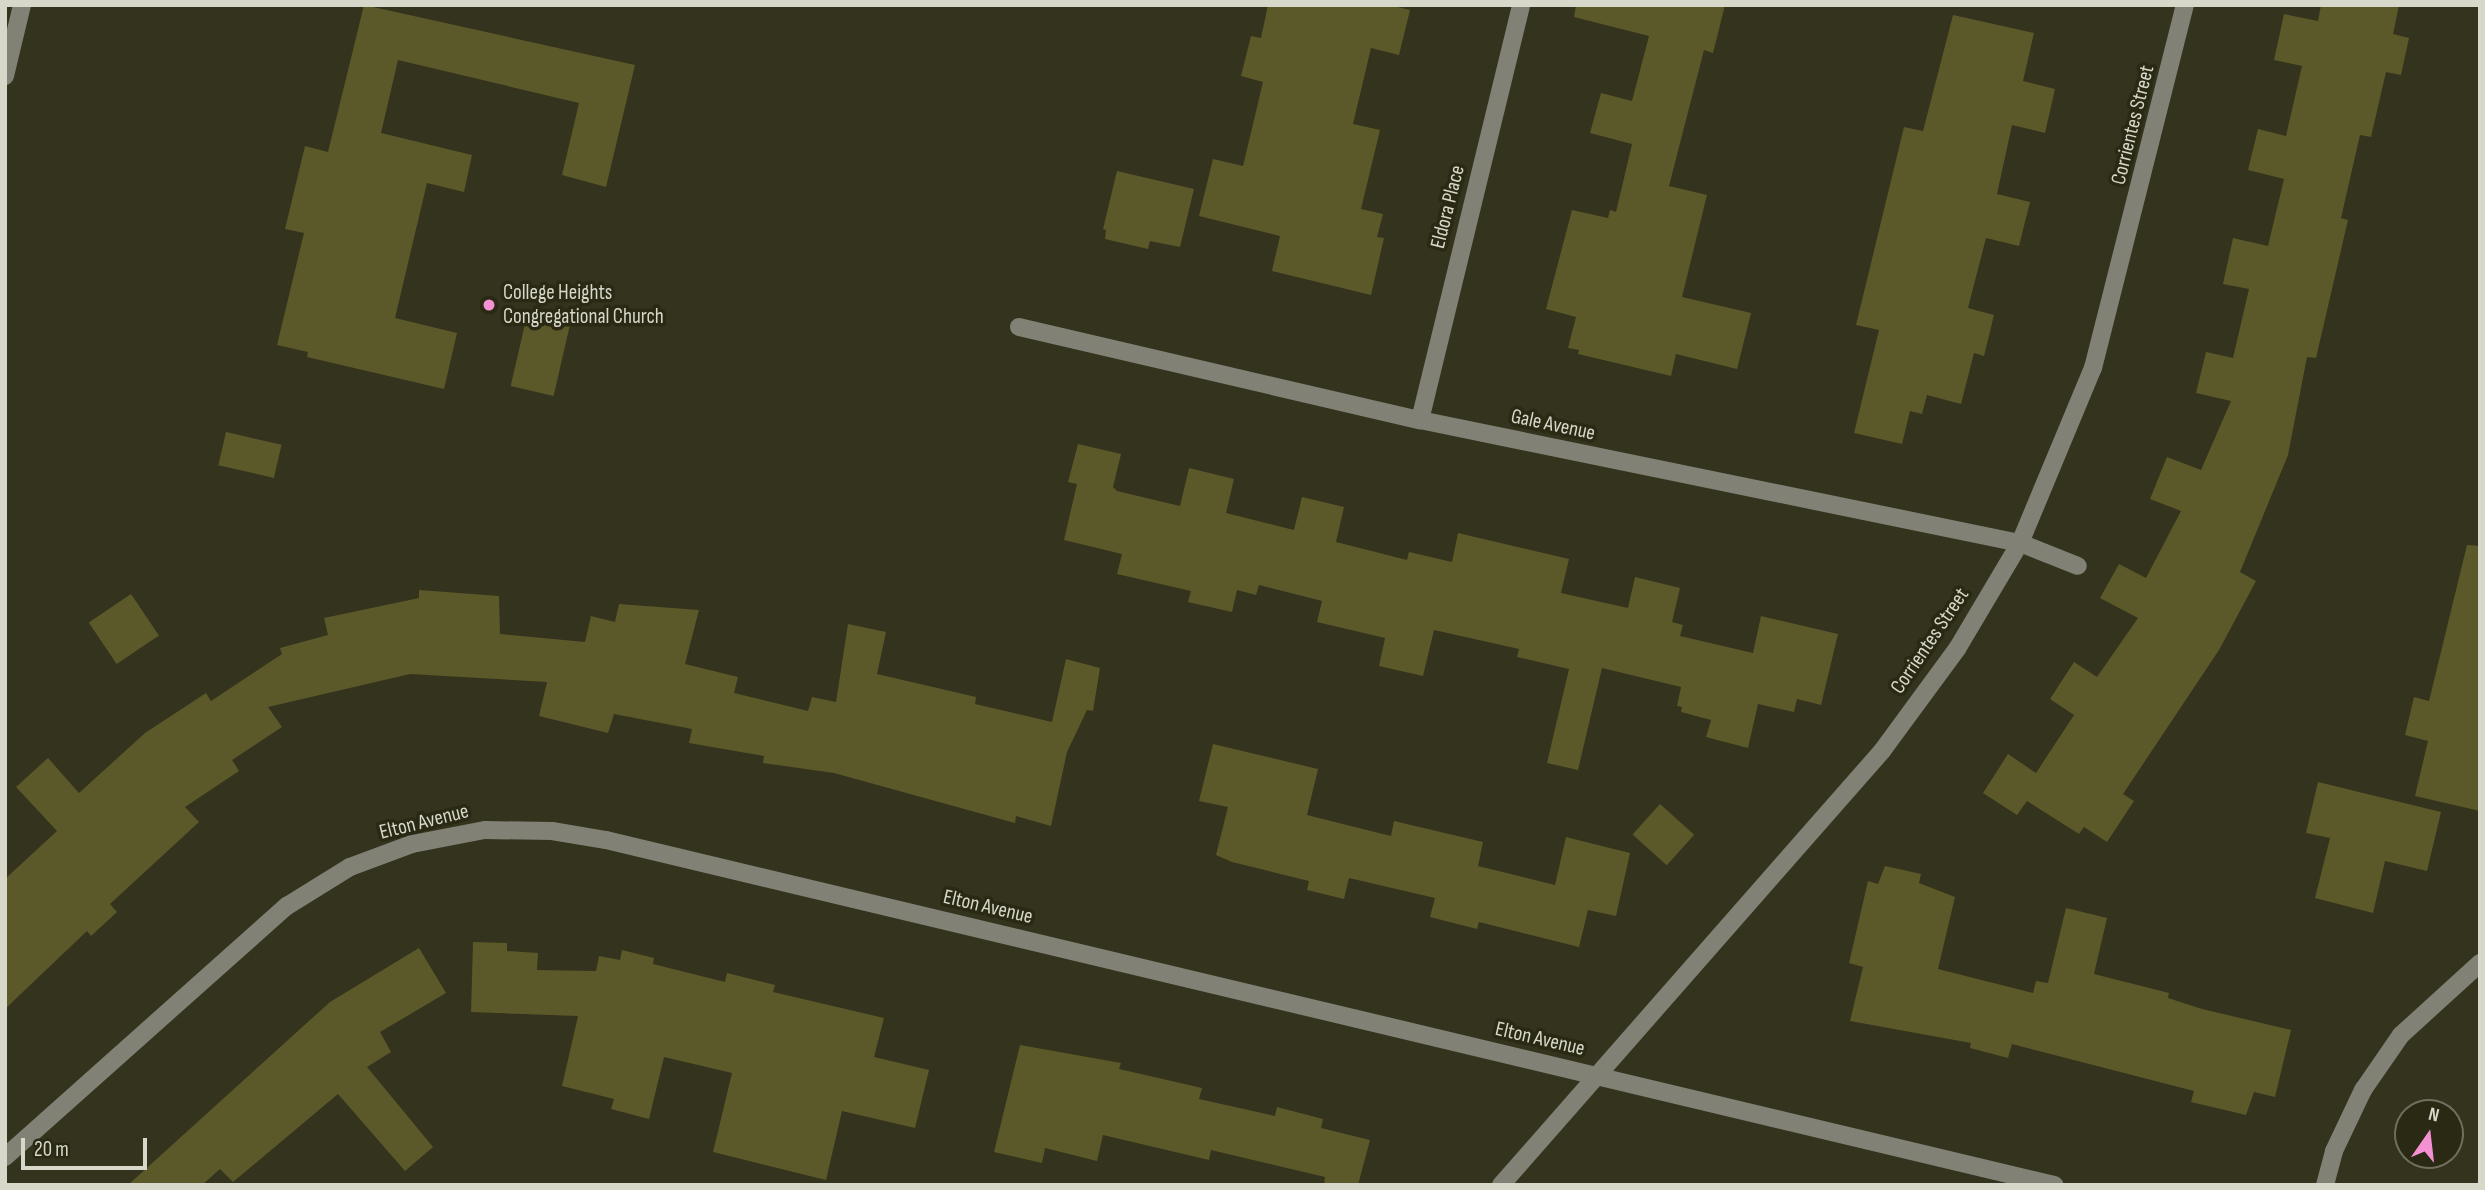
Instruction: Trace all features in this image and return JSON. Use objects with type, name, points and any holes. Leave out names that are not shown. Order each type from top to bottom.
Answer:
[{"type":"street","points":[[5,76],[22,5]]},
{"type":"street","name":"Eldora Place","points":[[1420,420],[1521,5]]},
{"type":"street","name":"Corrientes Street","points":[[1501,1185],[1882,751],[1957,649],[2020,543],[2093,368],[2185,5]]},
{"type":"street","name":"Gale Avenue","points":[[1019,327],[1420,420],[2020,543],[2078,566]]},
{"type":"street","name":"Elton Avenue","points":[[5,1157],[287,906],[349,867],[412,844],[485,830],[552,831],[606,840],[2054,1185]]},
{"type":"street","points":[[2325,1185],[2334,1151],[2362,1090],[2401,1035],[2480,963]]},
{"type":"building","points":[[364,5],[635,65],[606,187],[562,175],[579,103],[398,60],[381,133],[472,155],[464,192],[427,183],[395,318],[457,333],[444,389],[307,357],[308,352],[277,345],[304,233],[285,229],[305,146],[328,152]]},
{"type":"building","points":[[1268,5],[1390,5],[1410,10],[1399,55],[1371,48],[1353,124],[1380,130],[1361,209],[1383,214],[1377,237],[1384,238],[1371,295],[1272,271],[1280,236],[1199,216],[1213,159],[1243,166],[1263,82],[1241,76],[1251,36],[1261,38]]},
{"type":"building","points":[[1576,5],[1725,5],[1713,53],[1704,50],[1669,186],[1707,195],[1682,297],[1751,313],[1737,369],[1676,354],[1671,376],[1578,354],[1579,350],[1568,348],[1576,317],[1546,309],[1572,210],[1608,218],[1610,210],[1616,212],[1632,144],[1590,133],[1601,93],[1632,101],[1649,36],[1574,17]]},
{"type":"building","points":[[2321,5],[2399,5],[2393,34],[2409,38],[2401,75],[2386,72],[2371,137],[2360,135],[2341,218],[2348,220],[2316,358],[2307,357],[2288,455],[2240,572],[2256,581],[2219,650],[2123,794],[2134,801],[2107,842],[2084,827],[2079,834],[2027,801],[2017,815],[1983,793],[2008,754],[2036,773],[2074,715],[2050,699],[2074,662],[2097,677],[2138,618],[2100,598],[2119,564],[2146,578],[2181,511],[2150,499],[2167,457],[2201,470],[2231,401],[2196,393],[2206,352],[2233,358],[2249,289],[2223,284],[2233,238],[2268,246],[2284,179],[2248,170],[2258,129],[2286,136],[2302,66],[2274,60],[2284,14],[2318,21]]},
{"type":"building","points":[[1953,15],[2034,33],[2023,81],[2055,89],[2045,133],[2012,125],[1997,194],[2030,202],[2019,246],[1986,238],[1968,308],[1994,315],[1984,356],[1974,353],[1961,404],[1927,395],[1922,414],[1910,411],[1902,444],[1854,433],[1879,330],[1856,325],[1904,127],[1923,131]]},
{"type":"building","points":[[1117,171],[1194,189],[1180,247],[1150,241],[1148,249],[1105,239],[1106,230],[1103,229]]},
{"type":"building","points":[[528,311],[571,321],[554,396],[511,386]]},
{"type":"building","points":[[226,432],[282,445],[274,478],[218,465]]},
{"type":"building","points":[[1078,444],[1121,454],[1113,487],[1117,491],[1180,506],[1189,468],[1234,479],[1226,513],[1294,530],[1302,497],[1344,507],[1336,542],[1407,560],[1409,552],[1452,562],[1458,533],[1569,559],[1561,593],[1628,608],[1635,577],[1680,588],[1672,622],[1683,625],[1680,636],[1753,653],[1761,616],[1838,634],[1821,705],[1797,699],[1794,712],[1758,704],[1748,748],[1706,737],[1711,720],[1681,712],[1682,707],[1677,706],[1681,687],[1602,668],[1578,770],[1547,763],[1569,669],[1517,657],[1519,649],[1434,630],[1423,676],[1379,666],[1385,638],[1317,622],[1322,601],[1259,585],[1256,595],[1237,590],[1232,612],[1188,602],[1191,591],[1117,574],[1122,554],[1064,540],[1077,484],[1068,482]]},
{"type":"building","points":[[2467,545],[2480,546],[2480,811],[2415,796],[2428,741],[2405,735],[2414,697],[2429,701]]},
{"type":"building","points":[[419,590],[499,596],[500,634],[585,642],[591,616],[615,622],[619,604],[699,610],[685,664],[738,677],[734,693],[808,711],[812,697],[836,702],[848,624],[886,632],[877,674],[976,697],[975,704],[1052,722],[1066,659],[1100,668],[1093,711],[1087,710],[1067,752],[1051,826],[1016,816],[1015,823],[834,773],[763,763],[764,756],[689,743],[692,729],[614,714],[608,733],[539,716],[547,682],[410,674],[268,707],[282,727],[232,760],[239,771],[185,807],[199,822],[110,904],[117,912],[91,936],[87,931],[5,1009],[5,879],[57,831],[16,787],[48,758],[79,793],[145,733],[206,693],[211,701],[282,654],[280,648],[328,635],[324,618],[419,598]]},
{"type":"building","points":[[131,594],[159,635],[117,664],[89,623]]},
{"type":"building","points":[[1213,744],[1318,769],[1307,815],[1391,836],[1394,821],[1483,842],[1478,866],[1555,885],[1566,837],[1630,853],[1616,916],[1588,910],[1579,947],[1479,922],[1477,929],[1430,917],[1435,898],[1349,878],[1344,899],[1307,890],[1309,881],[1232,862],[1216,855],[1228,807],[1199,801]]},
{"type":"building","points":[[2318,782],[2441,812],[2427,871],[2385,861],[2373,913],[2315,898],[2330,838],[2306,833]]},
{"type":"building","points":[[1660,804],[1694,835],[1667,865],[1633,834]]},
{"type":"building","points":[[1885,866],[1921,874],[1919,883],[1955,897],[1938,969],[2033,993],[2036,981],[2048,983],[2066,908],[2107,918],[2094,974],[2169,993],[2168,998],[2202,1009],[2291,1030],[2275,1097],[2254,1092],[2246,1115],[2191,1102],[2194,1091],[2012,1044],[2008,1058],[1970,1048],[1971,1043],[1850,1021],[1863,967],[1849,963],[1868,881],[1878,884]]},
{"type":"building","points":[[473,942],[507,943],[507,951],[538,953],[537,970],[596,971],[599,956],[620,960],[622,950],[654,958],[653,964],[725,982],[727,973],[775,985],[773,992],[884,1018],[874,1057],[929,1070],[915,1128],[842,1111],[826,1180],[713,1152],[732,1073],[664,1057],[649,1119],[611,1109],[614,1099],[562,1086],[578,1016],[471,1012]]},
{"type":"building","points":[[419,948],[446,993],[380,1032],[391,1052],[367,1067],[433,1147],[405,1171],[338,1094],[233,1182],[220,1169],[202,1185],[128,1185],[330,1002]]},
{"type":"building","points":[[1020,1045],[1121,1063],[1119,1069],[1202,1088],[1199,1099],[1275,1116],[1277,1107],[1323,1119],[1321,1128],[1370,1140],[1358,1185],[1324,1185],[1325,1177],[1211,1150],[1209,1160],[1103,1135],[1097,1161],[1045,1148],[1042,1163],[994,1152]]},
{"type":"place","name":"College Heights Congregational Church","points":[[489,305]]}]
